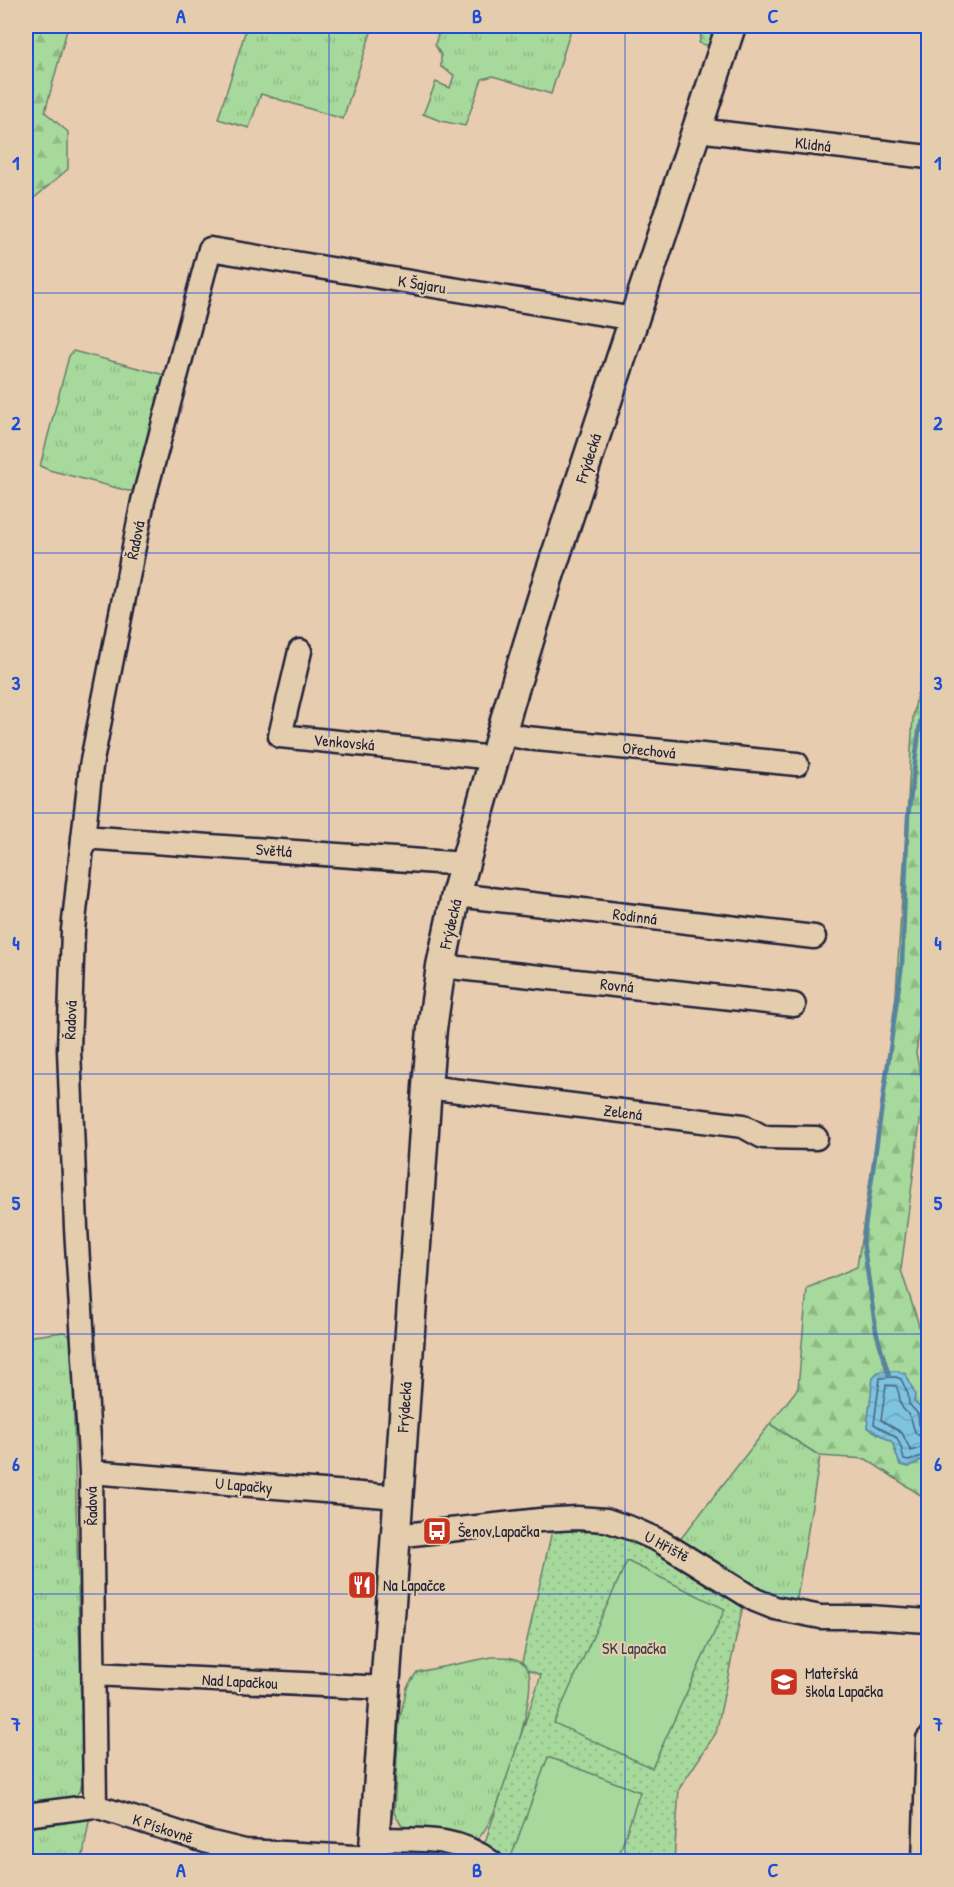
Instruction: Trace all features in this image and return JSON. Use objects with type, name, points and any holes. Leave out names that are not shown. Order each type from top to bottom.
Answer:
[{"type":"main road","name":"Frýdecká","points":[[374,1853],[427,1087],[441,966],[456,895],[541,600],[731,26]]},
{"type":"street","name":"Klidná","points":[[697,130],[928,157]]},
{"type":"street","name":"K Šajaru","points":[[210,249],[634,319]]},
{"type":"street","name":"Řadová","points":[[95,1806],[91,1472],[76,1228],[69,1050],[73,930],[92,766],[143,501],[210,249]]},
{"type":"street","name":"Venkovská","points":[[300,651],[280,736],[498,746]]},
{"type":"street","name":"Ořechová","points":[[498,746],[526,738],[796,764]]},
{"type":"street","name":"Světlá","points":[[83,837],[465,864]]},
{"type":"street","name":"Rodinná","points":[[456,895],[814,937]]},
{"type":"street","name":"Rovná","points":[[441,966],[794,1005]]},
{"type":"street","name":"Zelená","points":[[427,1087],[742,1126],[763,1137],[816,1138]]},
{"type":"street","name":"U Lapačky","points":[[91,1472],[398,1497]]},
{"type":"street","name":"U Hřiště","points":[[395,1536],[540,1520],[577,1518],[606,1520],[660,1541],[755,1600],[775,1608],[821,1617],[878,1617],[928,1621]]},
{"type":"street","name":"Nad Lapačkou","points":[[94,1674],[386,1688]]},
{"type":"street","points":[[924,1862],[928,1739]]},
{"type":"street","name":"K Pískovně","points":[[26,1815],[95,1806],[244,1851],[374,1853],[444,1840],[482,1855],[491,1862]]},
{"type":"green space","points":[[26,26],[68,26],[45,112],[68,132],[68,169],[26,205]]},
{"type":"green space","points":[[247,26],[373,26],[343,119],[261,94],[249,128],[218,119]]},
{"type":"green space","points":[[440,26],[572,26],[551,94],[493,76],[482,79],[465,126],[423,114],[436,82],[450,88],[454,75],[441,67],[441,55],[435,45]]},
{"type":"green space","points":[[703,26],[720,26],[713,47],[699,43]]},
{"type":"green space","points":[[73,351],[169,376],[137,490],[128,491],[40,466],[69,356]]},
{"type":"green space","points":[[928,637],[928,1017],[921,1017],[916,1053],[924,1090],[901,1270],[918,1322],[928,1376],[928,1500],[866,1459],[820,1456],[770,1424],[798,1388],[807,1288],[857,1267],[895,1011],[913,717]]},
{"type":"green space","points":[[64,1332],[72,1338],[85,1773],[76,1796],[90,1816],[82,1861],[26,1861],[26,1337]]},
{"type":"green space","points":[[770,1424],[820,1456],[796,1604],[760,1592],[679,1541]]},
{"type":"green space","name":"SK Lapačka","points":[[554,1522],[615,1530],[667,1554],[743,1605],[716,1733],[679,1789],[674,1861],[503,1861],[483,1848],[541,1675],[528,1670],[522,1662]]},
{"type":"green space","points":[[627,1561],[725,1609],[652,1768],[554,1723]]},
{"type":"green space","points":[[492,1657],[517,1659],[528,1670],[530,1683],[522,1731],[494,1812],[484,1831],[475,1841],[405,1830],[394,1813],[399,1722],[407,1687],[417,1672]]},
{"type":"green space","points":[[548,1757],[640,1792],[617,1861],[523,1862],[511,1857]]},
{"type":"water","points":[[878,1372],[906,1374],[915,1394],[914,1402],[923,1410],[924,1421],[928,1425],[928,1456],[909,1467],[900,1465],[892,1442],[867,1427],[873,1377]]},
{"type":"waterway","points":[[889,1376],[876,1331],[863,1241],[902,964],[908,816],[928,675]]},
{"type":"place","name":"Šenov,Lapačka","points":[[437,1531]]},
{"type":"place","name":"Na Lapačce","points":[[362,1585]]},
{"type":"place","name":"Mateřská škola Lapačka","points":[[784,1682]]}]
